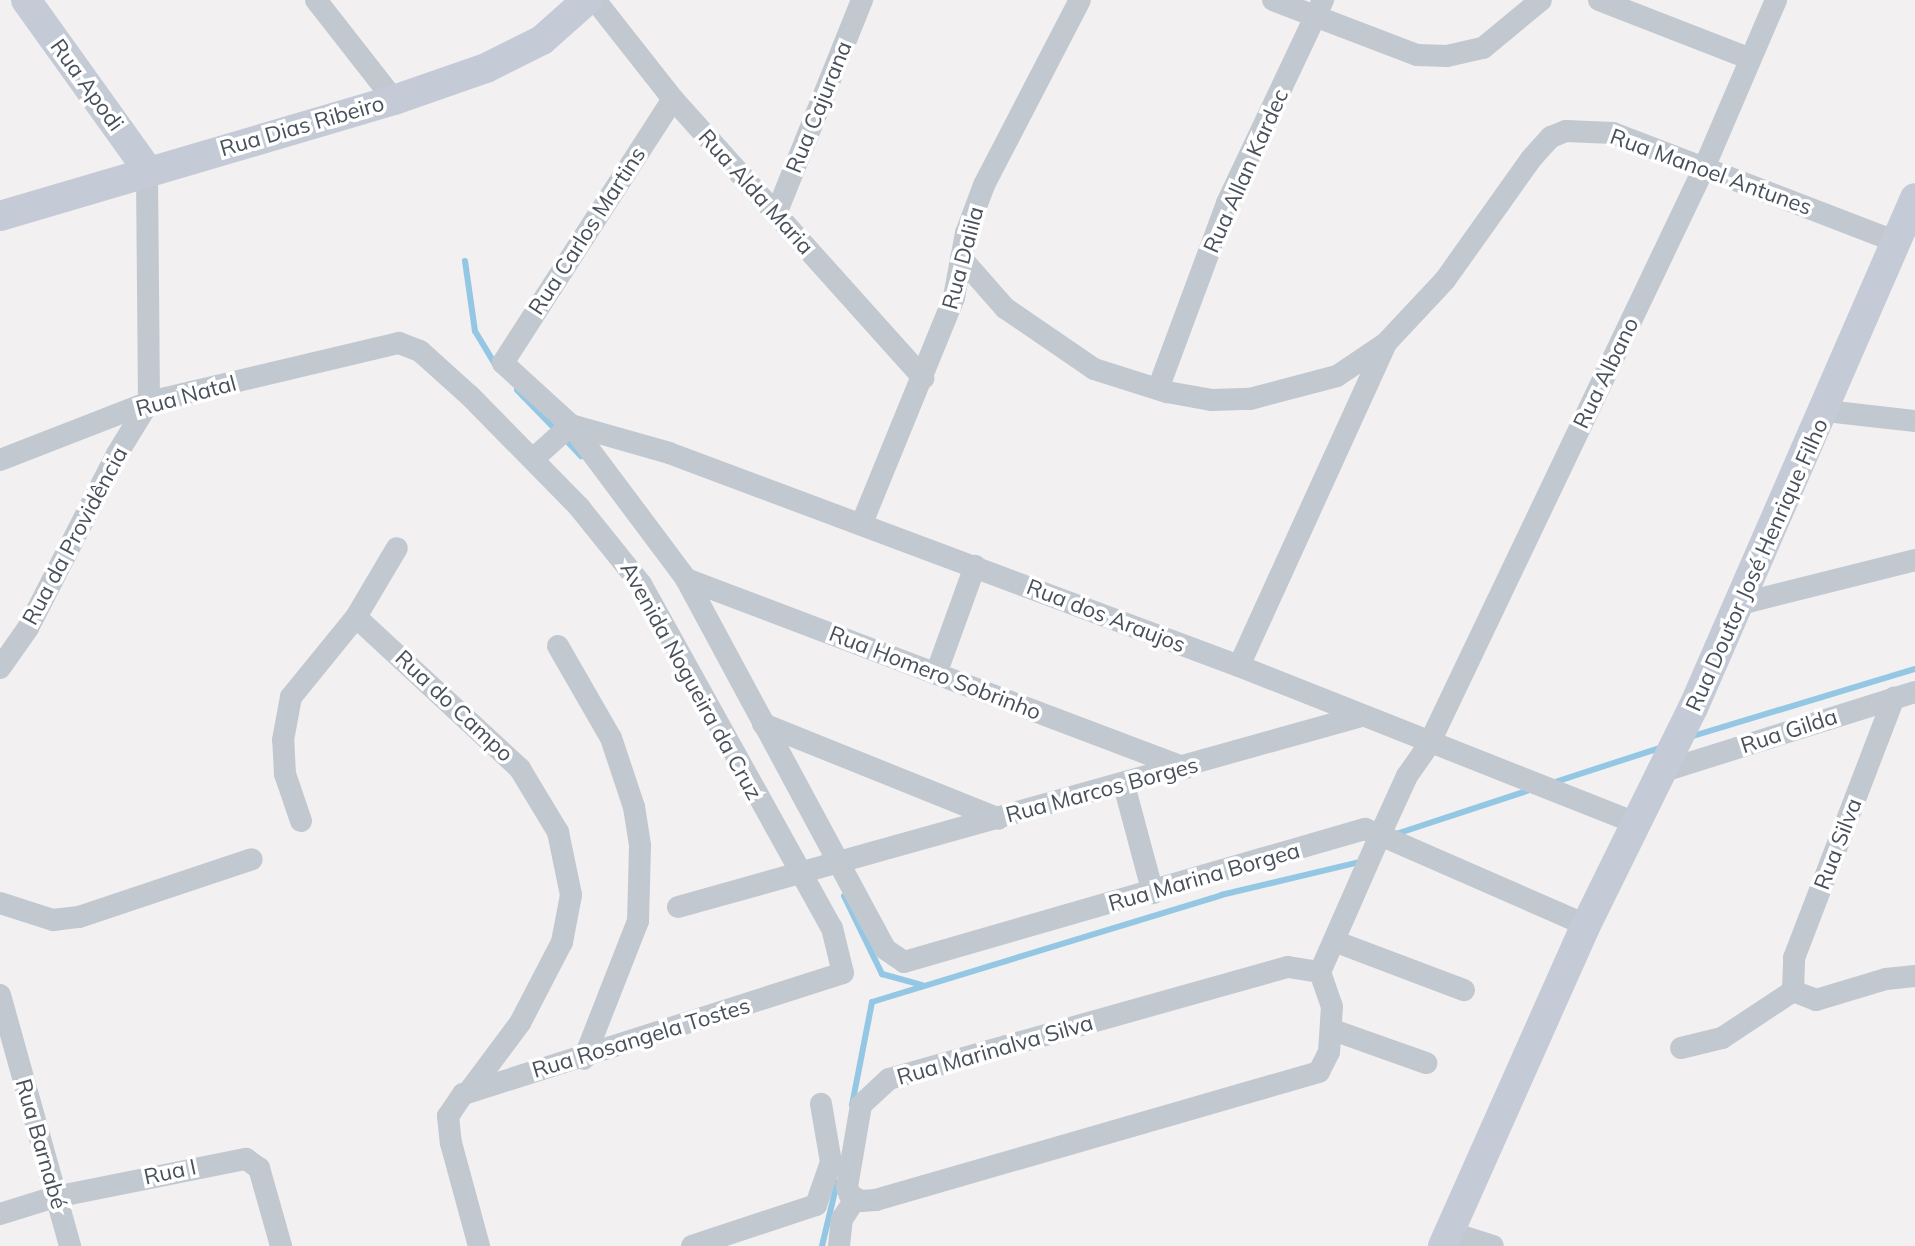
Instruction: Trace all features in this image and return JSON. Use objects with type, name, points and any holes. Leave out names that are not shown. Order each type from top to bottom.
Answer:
[{"type":"street","name":"Rua Apodi","points":[[26,0],[147,169]]},
{"type":"street","points":[[316,0],[394,100]]},
{"type":"street","name":"Rua Dias Ribeiro","points":[[0,216],[147,169],[394,100],[486,68],[542,40],[587,0]]},
{"type":"street","name":"Rua Alda Maria","points":[[595,0],[673,99],[923,378]]},
{"type":"street","name":"Rua Cajurana","points":[[776,214],[862,0]]},
{"type":"street","name":"Rua Dalila","points":[[862,523],[954,297],[961,258],[984,185],[1080,0]]},
{"type":"street","points":[[1273,0],[1320,9],[1417,55],[1447,56],[1483,48],[1541,0]]},
{"type":"street","points":[[1599,0],[1748,58]]},
{"type":"street","name":"Rua Albano","points":[[1429,744],[1704,168],[1748,58],[1776,0]]},
{"type":"street","name":"Rua Allan Kardec","points":[[1158,389],[1227,203],[1320,9]]},
{"type":"street","name":"Rua Carlos Martins","points":[[503,363],[673,99]]},
{"type":"street","name":"Rua Manoel Antunes","points":[[961,258],[1005,308],[1094,369],[1158,389],[1212,400],[1278,393],[1337,376],[1386,343],[1445,280],[1551,137],[1590,129],[1613,133],[1895,241]]},
{"type":"street","points":[[147,169],[149,402]]},
{"type":"street","name":"Rua Doutor José Henrique Filho","points":[[1446,1239],[1586,925],[1673,751],[1740,604],[1826,411],[1915,198]]},
{"type":"street","name":"Avenida Nogueira da Cruz","points":[[378,348],[399,343],[420,351],[536,455],[620,552],[641,584],[832,928],[843,973]]},
{"type":"street","points":[[1239,666],[1386,343]]},
{"type":"street","name":"Rua Natal","points":[[0,460],[149,402],[378,348]]},
{"type":"street","name":"Avenida Nogueira da Cruz","points":[[503,363],[567,428],[686,579],[894,959],[904,962],[927,956]]},
{"type":"street","name":"Rua da Providência","points":[[0,668],[28,628],[117,454],[149,402]]},
{"type":"street","points":[[1826,411],[1915,421]]},
{"type":"street","points":[[536,455],[567,428]]},
{"type":"street","name":"Rua dos Araujos","points":[[567,428],[669,453],[862,523],[1239,666],[1429,744],[1635,823]]},
{"type":"street","points":[[301,821],[285,774],[283,740],[291,697],[356,617],[397,548]]},
{"type":"street","points":[[1740,604],[1915,560]]},
{"type":"street","points":[[936,674],[975,566]]},
{"type":"street","name":"Rua Homero Sobrinho","points":[[686,579],[1185,768]]},
{"type":"street","name":"Rua do Campo","points":[[356,617],[520,769],[558,832],[571,895],[562,942],[520,1023],[470,1090]]},
{"type":"street","points":[[558,646],[616,749],[634,807],[640,846],[638,921],[584,1059]]},
{"type":"street","name":"Rua Gilda","points":[[1673,751],[1904,695]]},
{"type":"street","name":"Rua Silva","points":[[1793,991],[1794,958],[1904,695]]},
{"type":"street","name":"Rua Marcos Borges","points":[[678,907],[839,859],[1124,785],[1361,716]]},
{"type":"street","points":[[763,724],[999,819]]},
{"type":"street","points":[[839,1246],[842,1219],[855,1200],[876,1200],[1303,1079],[1324,1065],[1333,1030],[1332,1006],[1320,972],[1381,843],[1407,776],[1429,744]]},
{"type":"street","points":[[1124,785],[1153,893]]},
{"type":"street","name":"Rua Marina Borgea","points":[[927,956],[1153,893],[1365,829],[1381,843]]},
{"type":"street","points":[[1381,843],[1586,925]]},
{"type":"street","points":[[0,903],[53,920],[79,917],[252,859]]},
{"type":"street","points":[[1334,941],[1464,990]]},
{"type":"street","name":"Rua Marinalva Silva","points":[[855,1200],[847,1187],[861,1105],[889,1079],[1288,967],[1320,972]]},
{"type":"street","name":"Rua Rosangela Tostes","points":[[470,1090],[584,1059],[843,973]]},
{"type":"street","points":[[1681,1048],[1722,1038],[1793,991],[1816,1000],[1886,979],[1915,976]]},
{"type":"street","name":"Rua Barnabé","points":[[0,995],[70,1246]]},
{"type":"street","points":[[1333,1030],[1426,1063]]},
{"type":"street","points":[[470,1090],[448,1116],[455,1163],[479,1246]]},
{"type":"street","points":[[692,1246],[816,1205],[831,1162],[821,1104]]},
{"type":"street","name":"Rua I","points":[[0,1214],[55,1197],[246,1159],[259,1168],[281,1246]]},
{"type":"street","points":[[1446,1239],[1493,1246]]},
{"type":"waterway","points":[[465,261],[475,331],[496,366]]},
{"type":"waterway","points":[[517,390],[556,430]]},
{"type":"waterway","points":[[564,438],[581,456]]},
{"type":"waterway","points":[[1693,736],[1915,669]]},
{"type":"waterway","points":[[1552,783],[1663,747]]},
{"type":"waterway","points":[[1393,835],[1530,790]]},
{"type":"waterway","points":[[852,1105],[872,1002],[1221,895],[1359,862]]},
{"type":"waterway","points":[[844,896],[882,974],[922,985]]},
{"type":"waterway","points":[[822,1246],[837,1183]]}]
